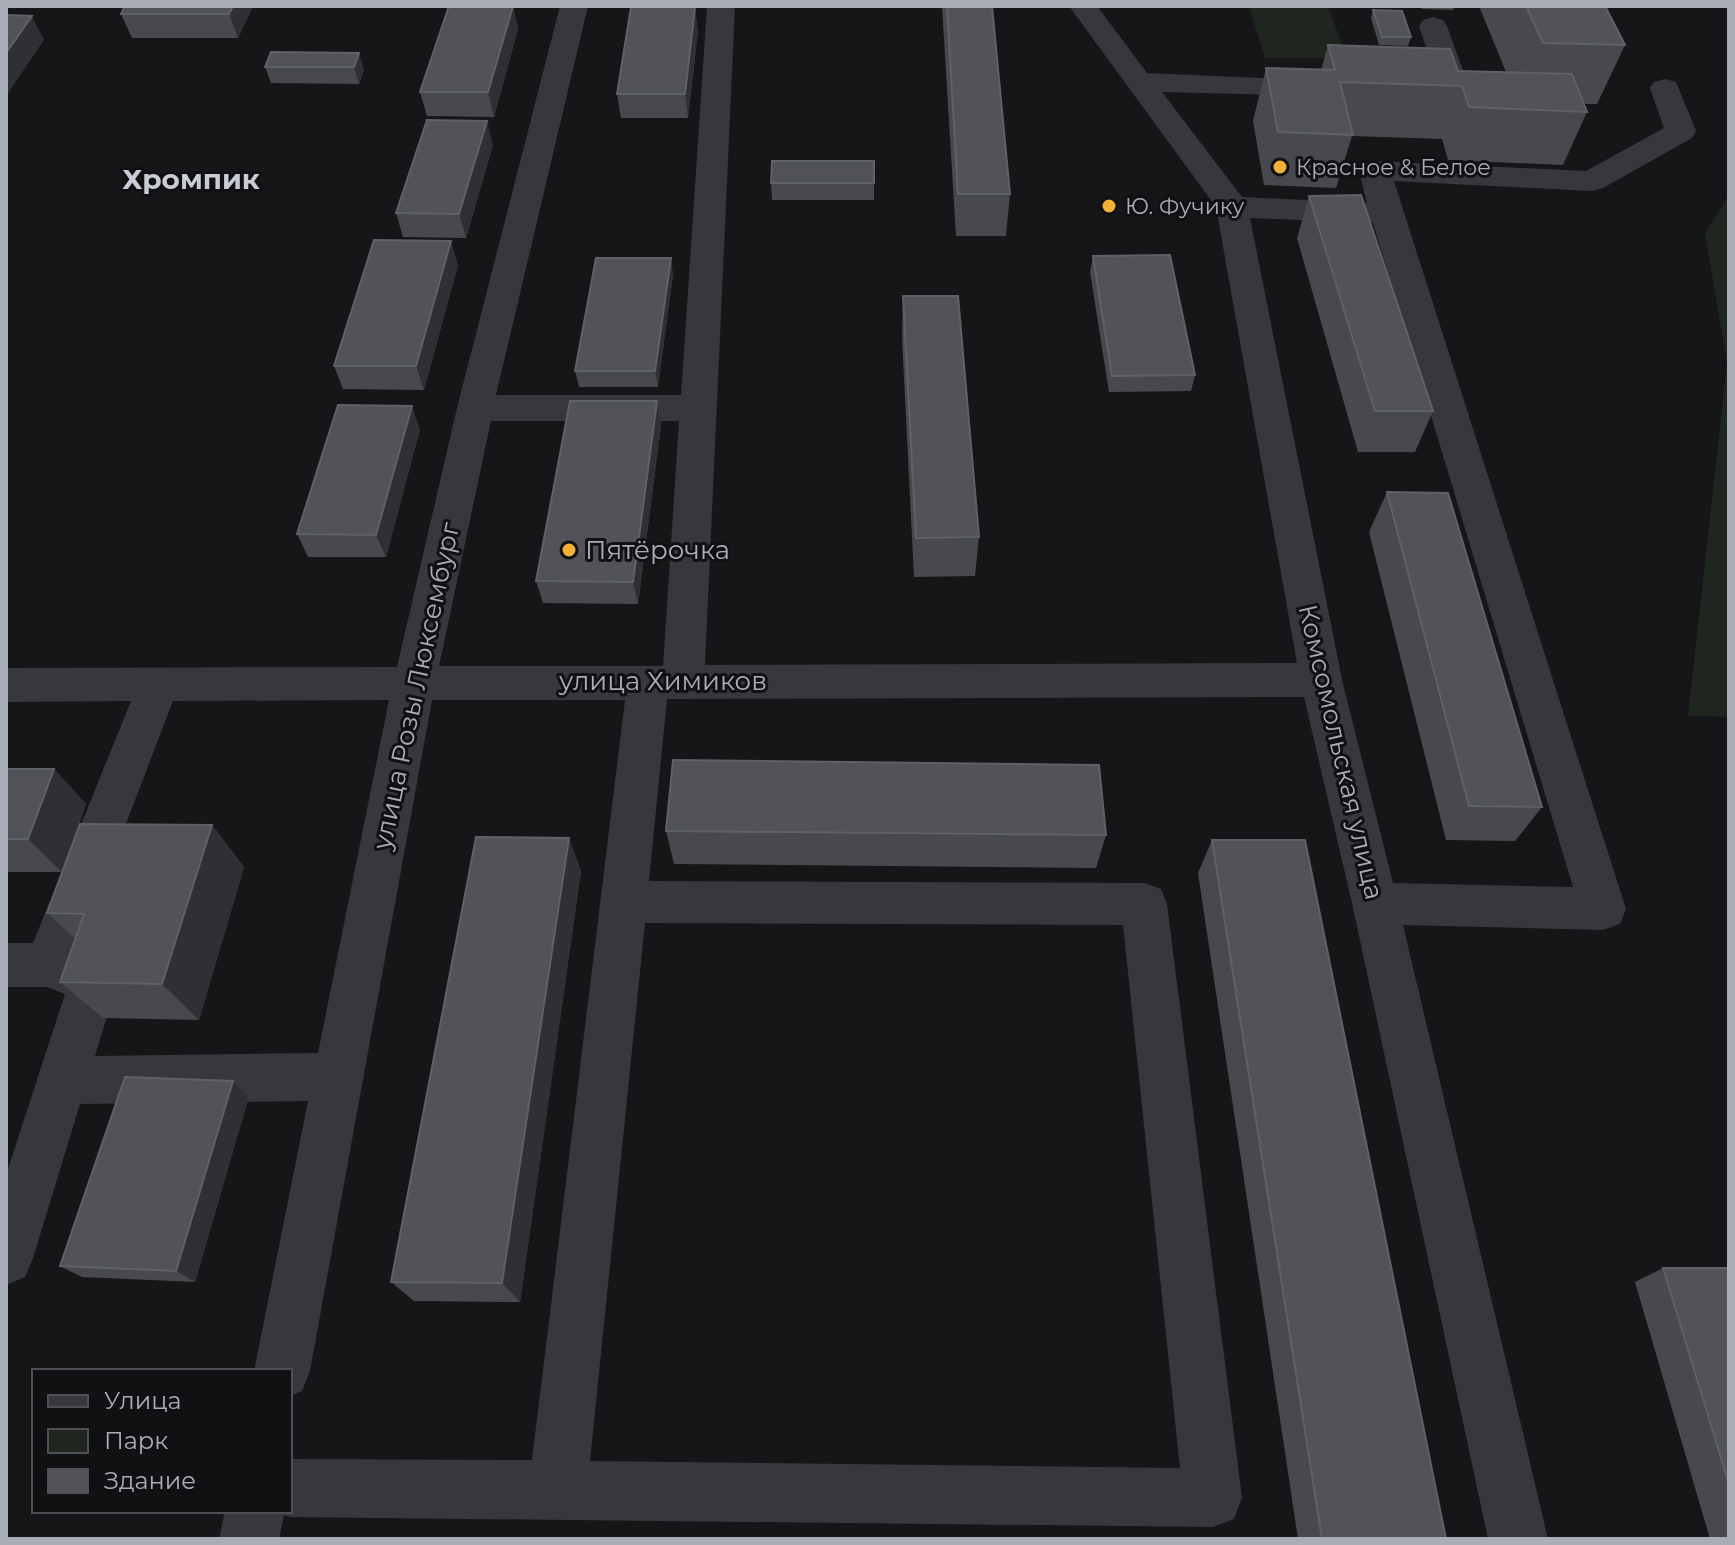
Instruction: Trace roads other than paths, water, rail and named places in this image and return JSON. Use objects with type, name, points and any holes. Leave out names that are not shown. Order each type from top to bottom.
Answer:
[{"type":"street","name":"улица Розы Люксембург","points":[[282,1369],[414,683],[475,408],[574,6]]},
{"type":"street","points":[[558,1490],[623,902],[665,681],[698,408],[721,6]]},
{"type":"street","name":"Комсомольская улица","points":[[1083,6],[1105,42],[1212,173],[1232,207],[1321,680],[1375,903],[1518,1539]]},
{"type":"street","points":[[1406,89],[1459,100],[1433,26]]},
{"type":"street","points":[[1137,82],[1343,87]]},
{"type":"street","points":[[1375,903],[1603,909],[1375,171],[1592,181],[1681,131],[1665,88]]},
{"type":"street","points":[[1232,207],[1386,214]]},
{"type":"street","points":[[475,408],[698,408]]},
{"type":"street","name":"улица Химиков","points":[[6,685],[1321,680]]},
{"type":"street","points":[[6,1258],[93,983],[27,965],[159,684]]},
{"type":"street","points":[[292,1488],[1213,1498],[1144,904],[623,902]]},
{"type":"street","points":[[63,1080],[337,1077]]},
{"type":"street","points":[[249,1539],[255,1513]]},
{"type":"place","name":"Красное & Белое","points":[[1280,167]]},
{"type":"place","name":"Ю. Фучику","points":[[1109,206]]},
{"type":"place","name":"Пятёрочка","points":[[569,550]]},
{"type":"district","name":"Хромпик","points":[[191,179]]}]
